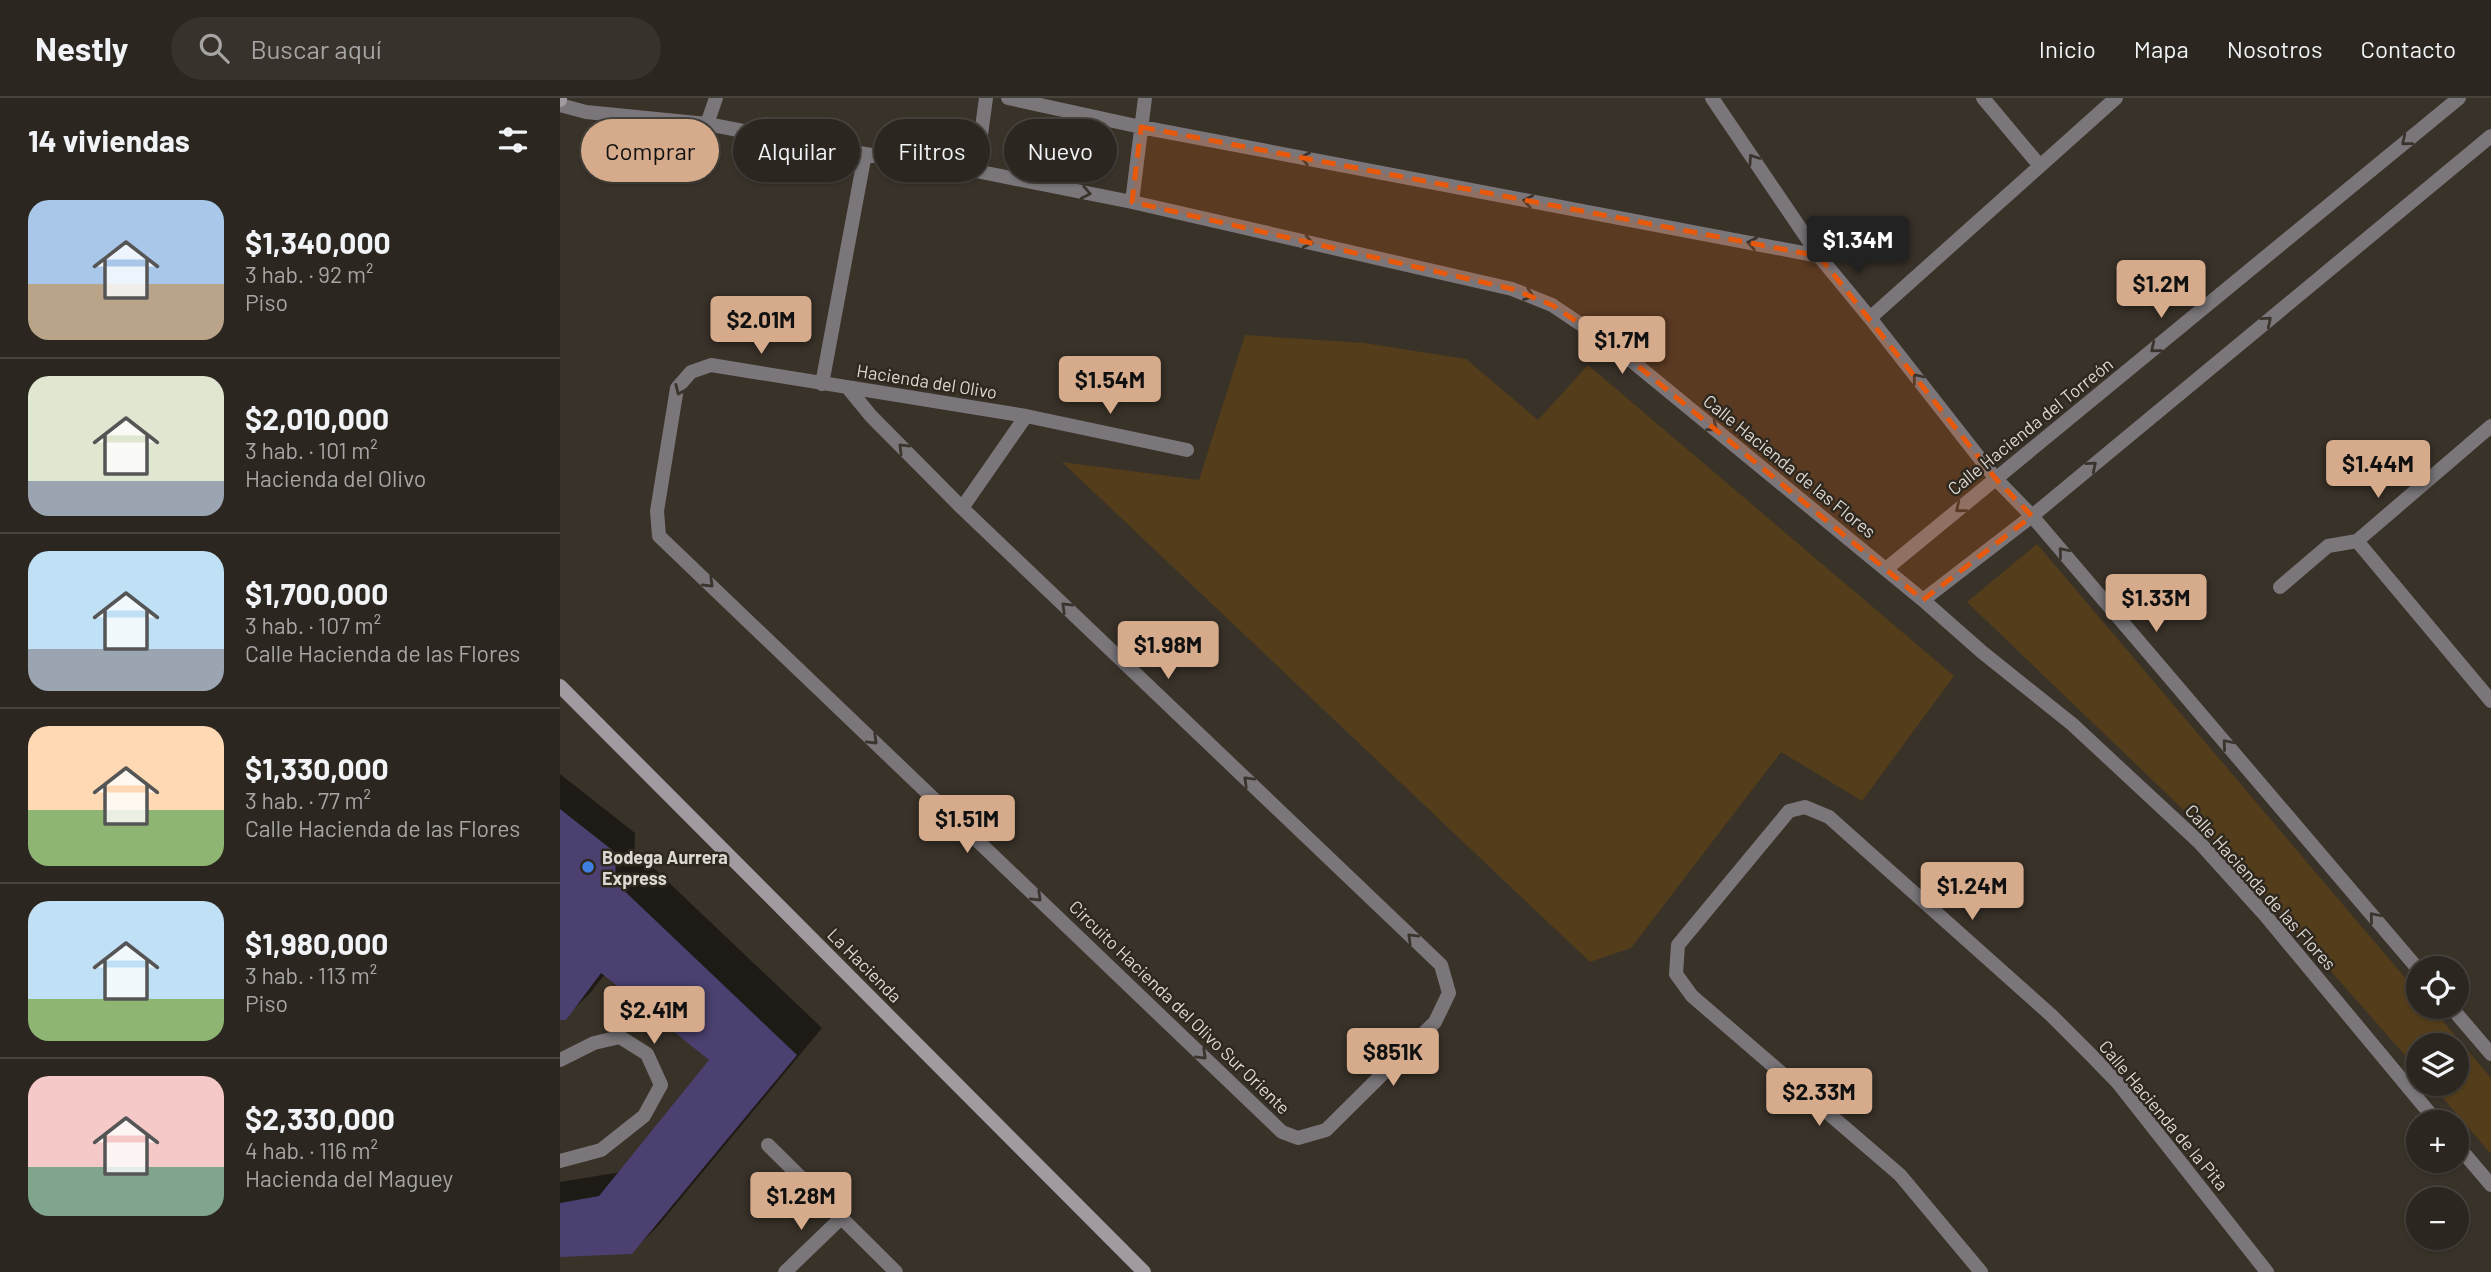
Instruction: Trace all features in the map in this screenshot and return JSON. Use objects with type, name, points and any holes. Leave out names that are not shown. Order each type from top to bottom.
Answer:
[{"type":"street","points":[[709,119],[716,98]]},
{"type":"street","points":[[983,119],[986,98]]},
{"type":"street","points":[[1008,98],[1141,127],[1819,256]]},
{"type":"street","points":[[1132,202],[1145,98]]},
{"type":"street","points":[[1712,98],[1819,256],[1996,479],[2032,516],[2407,956]]},
{"type":"street","points":[[1983,98],[2040,166]]},
{"type":"street","points":[[1870,318],[2116,98]]},
{"type":"street","name":"Calle Hacienda del Torreón","points":[[1886,569],[2459,98]]},
{"type":"street","name":"Calle Hacienda de las Flores","points":[[560,101],[586,112],[657,119]]},
{"type":"street","name":"Calle Hacienda de las Flores","points":[[719,126],[874,155]]},
{"type":"street","points":[[1923,600],[2032,516],[2491,136]]},
{"type":"street","points":[[822,384],[865,154]]},
{"type":"street","name":"Calle Hacienda de las Flores","points":[[990,174],[1132,202],[1512,289],[1552,305],[1616,348],[2072,724],[2199,842],[2264,915],[2427,1110]]},
{"type":"street","name":"Hacienda del Olivo","points":[[659,536],[657,511],[677,388],[691,372],[711,365],[1026,416],[1187,450]]},
{"type":"street","name":"Circuito Hacienda del Olivo Sur Oriente","points":[[659,536],[1282,1132],[1298,1138],[1326,1130],[1435,1022],[1449,993],[1441,965],[962,508],[871,416],[848,388]]},
{"type":"street","points":[[962,508],[1026,416]]},
{"type":"street","points":[[2280,587],[2328,546],[2357,541],[2491,426]]},
{"type":"street","points":[[2357,541],[2491,701]]},
{"type":"street","name":"La Hacienda","points":[[560,686],[1144,1272]]},
{"type":"street","name":"Calle Hacienda de la Pita","points":[[1981,1272],[1900,1175],[1692,996],[1676,974],[1678,944],[1789,811],[1805,807],[1829,817],[2052,1016],[2118,1083],[2267,1272]]},
{"type":"street","points":[[2461,1019],[2491,1054]]},
{"type":"street","points":[[560,1060],[594,1043],[620,1037],[647,1054],[661,1085],[644,1116],[601,1150],[560,1161]]},
{"type":"street","points":[[768,1145],[896,1272]]},
{"type":"street","points":[[2469,1159],[2491,1185]]},
{"type":"street","points":[[785,1272],[841,1218]]},
{"type":"highlighted area","points":[[1141,127],[1819,256],[1996,479],[2032,516],[1923,600],[1616,348],[1552,305],[1512,289],[1132,202]]},
{"type":"shaded area","points":[[1245,335],[1364,343],[1466,359],[1538,420],[1588,365],[1954,676],[1862,801],[1781,752],[1631,948],[1590,962],[1062,462],[1199,480]]},
{"type":"shaded area","points":[[2037,544],[2406,979],[2406,1019],[2441,1019],[2453,1033],[2406,1033],[2406,1056],[2216,841],[1967,602]]},
{"type":"shaded area","points":[[2469,1052],[2491,1078],[2491,1154],[2469,1128],[2469,1110],[2453,1110],[2441,1096],[2469,1096]]},
{"type":"building","points":[[560,809],[616,853],[615,882],[797,1055],[632,1254],[560,1257],[560,1203],[599,1196],[709,1060],[601,973],[566,1020],[560,1020]]},
{"type":"place","name":"Bodega Aurrera Express","points":[[588,867]]}]
